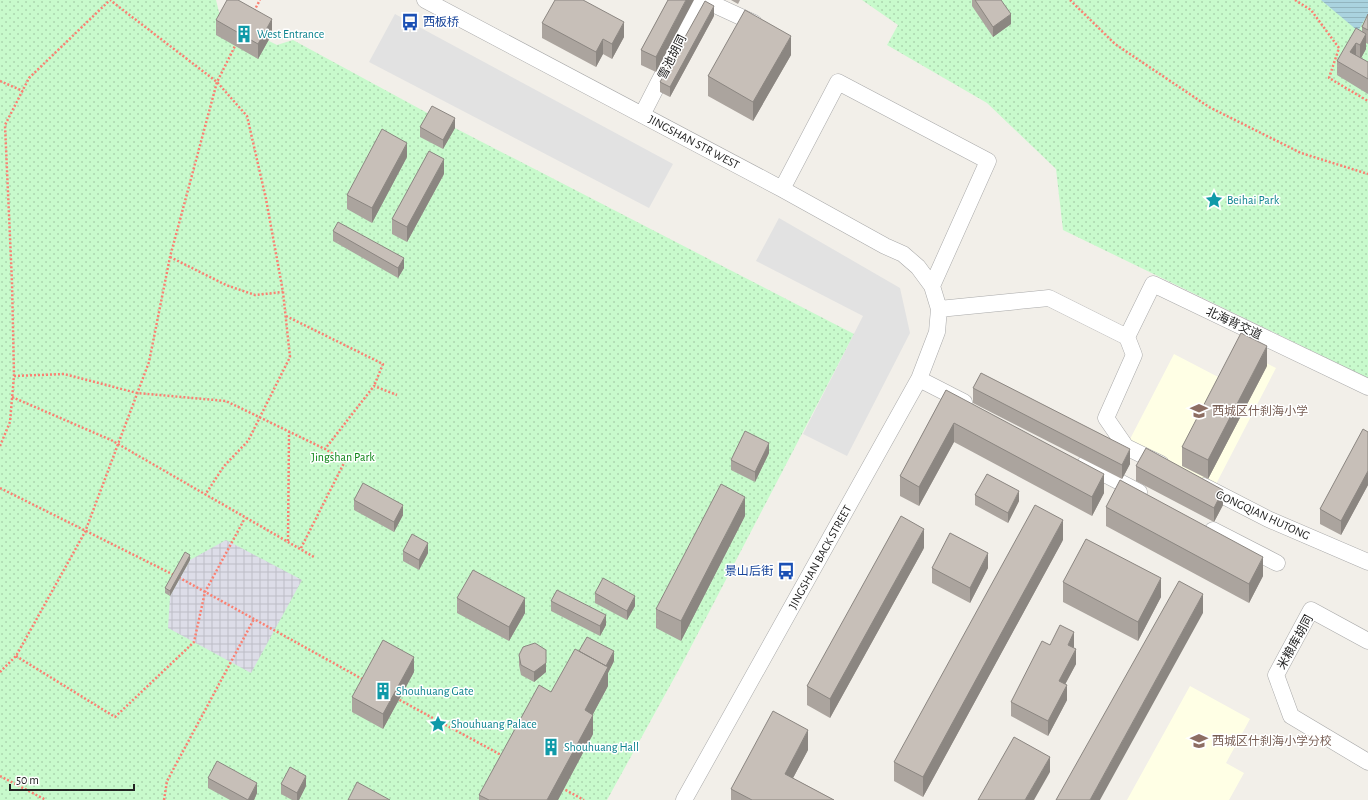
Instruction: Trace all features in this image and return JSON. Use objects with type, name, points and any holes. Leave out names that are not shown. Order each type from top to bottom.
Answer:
[{"type":"street","name":"JINGSHAN STR WEST","points":[[425,0],[782,188],[884,246],[903,254],[918,267],[932,286],[939,309]]},
{"type":"street","name":"雪池胡同","points":[[642,115],[711,1]]},
{"type":"street","points":[[711,1],[754,23]]},
{"type":"street","points":[[782,188],[838,82],[988,161],[932,286]]},
{"type":"street","name":"北海背交道","points":[[1127,337],[1153,284],[1368,386]]},
{"type":"street","points":[[939,309],[1049,298],[1127,337]]},
{"type":"street","name":"JINGSHAN BACK STREET","points":[[684,800],[919,379],[937,332],[939,309]]},
{"type":"street","name":"GONGQIAN HUTONG","points":[[1127,337],[1134,355],[1106,418],[1126,446],[1268,519],[1368,562]]},
{"type":"street","points":[[919,379],[975,408]]},
{"type":"street","points":[[1074,458],[1151,498]]},
{"type":"street","points":[[1200,523],[1277,563]]},
{"type":"street","name":"米粮库胡同","points":[[1368,641],[1311,610],[1276,675],[1291,716],[1368,762]]},
{"type":"path","points":[[0,446],[10,422],[14,376],[12,282],[5,125],[30,78],[110,0],[217,82],[247,116],[266,199],[283,292],[290,357],[248,441],[224,466],[205,495]]},
{"type":"path","points":[[253,14],[260,0]]},
{"type":"path","points":[[1070,0],[1115,44],[1209,107],[1301,153],[1368,174]]},
{"type":"path","points":[[1295,0],[1311,10],[1339,48],[1329,78],[1368,101]]},
{"type":"path","points":[[0,672],[16,656],[85,532],[149,362],[170,257],[217,82],[238,39]]},
{"type":"path","points":[[0,81],[23,91]]},
{"type":"path","points":[[170,257],[226,285],[255,295],[283,292]]},
{"type":"path","points":[[285,316],[383,364],[374,386],[325,449]]},
{"type":"path","points":[[14,376],[64,374],[137,393],[226,401],[325,449],[345,461],[301,548]]},
{"type":"path","points":[[374,386],[397,395]]},
{"type":"path","points":[[12,397],[118,444],[245,518],[301,548],[314,557]]},
{"type":"path","points":[[288,541],[289,431]]},
{"type":"path","points":[[0,488],[205,592],[368,682]]},
{"type":"path","points":[[16,656],[115,717],[194,642],[205,592],[245,518]]},
{"type":"path","points":[[164,800],[167,781],[254,619]]},
{"type":"path","points":[[393,696],[509,759]]},
{"type":"path","points":[[0,776],[46,800]]},
{"type":"path","points":[[557,785],[584,800]]},
{"type":"shaded area","points":[[395,14],[673,164],[649,208],[369,62]]},
{"type":"shaded area","points":[[779,218],[900,288],[910,333],[847,456],[803,434],[863,316],[756,261]]},
{"type":"shaded area","name":"西城区什刹海小学","points":[[1239,349],[1276,368],[1214,488],[1128,443],[1174,354],[1222,379]]},
{"type":"shaded area","points":[[226,540],[302,580],[251,673],[168,628],[170,596],[190,560]]},
{"type":"shaded area","name":"西城区什刹海小学分校","points":[[1190,686],[1250,719],[1226,763],[1244,773],[1229,800],[1127,800]]},
{"type":"green space","name":"Jingshan Park","points":[[0,0],[216,0],[219,12],[269,41],[277,45],[293,40],[455,128],[854,334],[683,662],[607,800],[0,800]]},
{"type":"green space","name":"Beihai Park","points":[[862,0],[1368,0],[1368,378],[1063,230],[1056,169],[987,103],[887,45],[898,25]]},
{"type":"water","points":[[1321,0],[1368,0],[1368,14],[1358,31]]},
{"type":"building","points":[[227,0],[238,0],[272,19],[258,44],[216,20]]},
{"type":"building","points":[[555,0],[583,0],[624,22],[612,44],[603,39],[596,52],[542,23]]},
{"type":"building","points":[[668,0],[686,0],[656,57],[641,50]]},
{"type":"building","points":[[975,0],[1001,0],[1011,14],[993,27]]},
{"type":"building","points":[[705,1],[714,6],[670,87],[660,82]]},
{"type":"building","points":[[745,10],[791,36],[753,102],[708,76]]},
{"type":"building","points":[[1368,14],[1368,30],[1362,27]]},
{"type":"building","points":[[1356,28],[1366,34],[1360,45],[1356,43],[1350,52],[1368,62],[1368,79],[1337,61]]},
{"type":"building","points":[[432,106],[455,118],[443,140],[420,127]]},
{"type":"building","points":[[382,129],[407,143],[372,208],[347,195]]},
{"type":"building","points":[[429,151],[444,159],[407,227],[392,219]]},
{"type":"building","points":[[338,222],[404,258],[398,268],[333,231]]},
{"type":"building","points":[[1241,333],[1267,346],[1208,460],[1182,447]]},
{"type":"building","points":[[981,373],[1130,449],[1122,465],[973,388]]},
{"type":"building","points":[[946,390],[1104,474],[1092,497],[954,423],[919,487],[900,476]]},
{"type":"building","points":[[1363,429],[1368,432],[1368,471],[1341,521],[1320,509]]},
{"type":"building","points":[[745,431],[769,443],[755,472],[731,460]]},
{"type":"building","points":[[1146,448],[1223,490],[1214,508],[1136,466]]},
{"type":"building","points":[[987,474],[1019,491],[1008,513],[975,495]]},
{"type":"building","points":[[1120,480],[1263,557],[1249,584],[1106,507]]},
{"type":"building","points":[[363,483],[403,505],[394,522],[354,500]]},
{"type":"building","points":[[721,484],[745,497],[681,621],[656,609]]},
{"type":"building","points":[[1035,505],[1063,520],[923,777],[894,762]]},
{"type":"building","points":[[901,516],[924,529],[830,699],[807,686]]},
{"type":"building","points":[[950,533],[988,553],[970,588],[932,568]]},
{"type":"building","points":[[412,534],[428,543],[419,560],[403,551]]},
{"type":"building","points":[[1086,539],[1161,578],[1138,622],[1063,582]]},
{"type":"building","points":[[185,552],[190,555],[170,591],[165,588]]},
{"type":"building","points":[[473,570],[525,598],[509,627],[457,598]]},
{"type":"building","points":[[603,578],[635,596],[627,611],[595,593]]},
{"type":"building","points":[[1179,581],[1203,594],[1090,800],[1056,800]]},
{"type":"building","points":[[557,590],[606,615],[600,626],[551,601]]},
{"type":"building","points":[[1060,625],[1074,632],[1068,645],[1076,649],[1059,681],[1067,685],[1048,721],[1011,702],[1042,641],[1050,645]]},
{"type":"building","points":[[587,637],[614,651],[606,666],[579,651]]},
{"type":"building","name":"Shouhuang Gate","points":[[383,640],[414,657],[383,714],[352,697]]},
{"type":"building","points":[[535,643],[546,650],[546,663],[534,672],[521,665],[519,655],[523,647]]},
{"type":"building","name":"Shouhuang Hall","points":[[575,649],[608,667],[585,710],[593,715],[547,800],[489,800],[479,795],[539,685],[551,692]]},
{"type":"building","points":[[773,711],[808,730],[785,774],[834,800],[752,800],[731,789]]},
{"type":"building","points":[[1014,737],[1050,757],[1025,800],[978,800]]},
{"type":"building","points":[[217,761],[257,783],[248,800],[208,778]]},
{"type":"building","points":[[290,767],[306,776],[297,793],[281,784]]},
{"type":"building","points":[[357,782],[390,800],[348,800]]},
{"type":"place","name":"西板桥","points":[[410,22]]},
{"type":"place","name":"West Entrance","points":[[244,34]]},
{"type":"place","name":"Beihai Park","points":[[1214,200]]},
{"type":"place","name":"西城区什刹海小学","points":[[1199,411]]},
{"type":"place","name":"景山后街","points":[[786,571]]},
{"type":"place","name":"Shouhuang Gate","points":[[383,691]]},
{"type":"place","name":"Shouhuang Palace","points":[[438,724]]},
{"type":"place","name":"西城区什刹海小学分校","points":[[1199,741]]},
{"type":"place","name":"Shouhuang Hall","points":[[551,747]]}]
